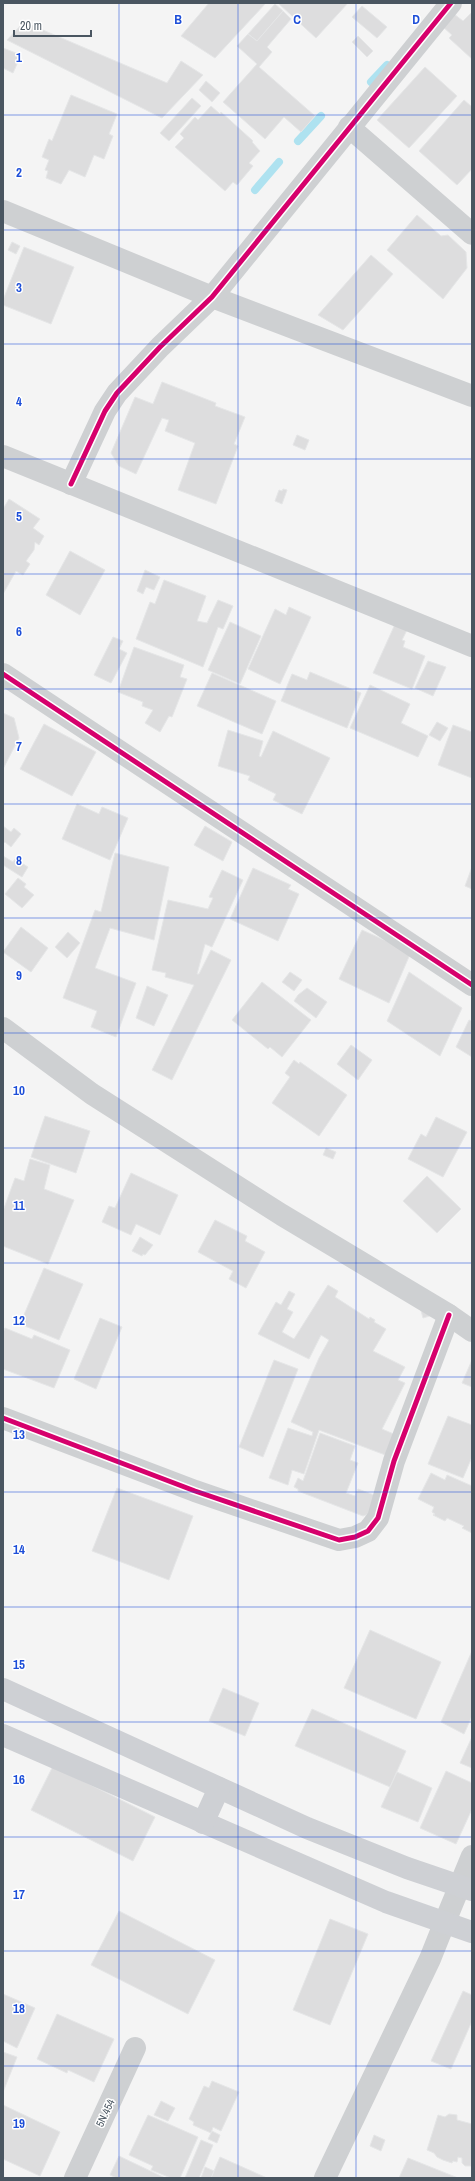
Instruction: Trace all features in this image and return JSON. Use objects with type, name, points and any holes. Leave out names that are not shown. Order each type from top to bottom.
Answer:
[{"type":"main road","points":[[3,1689],[307,1828],[407,1868],[465,1888]]},
{"type":"main road","points":[[3,1735],[380,1899],[444,1924],[472,1932]]},
{"type":"main road","points":[[204,1823],[219,1788]]},
{"type":"street","points":[[71,484],[105,411],[117,393],[160,347],[212,297],[451,3]]},
{"type":"street","points":[[350,127],[472,234]]},
{"type":"street","points":[[3,211],[212,297],[472,396]]},
{"type":"street","points":[[3,456],[472,646]]},
{"type":"street","points":[[3,674],[472,985]]},
{"type":"street","points":[[3,1028],[92,1094],[282,1215],[449,1315],[472,1331]]},
{"type":"street","points":[[3,1418],[195,1491],[339,1540],[355,1537],[368,1530],[378,1518],[394,1462],[449,1315]]},
{"type":"street","points":[[325,2178],[430,1959],[444,1924],[465,1888],[472,1856]]},
{"type":"street","name":"5N.454","points":[[75,2178],[135,2048]]},
{"type":"building","points":[[209,3],[266,3],[215,58],[181,36]]},
{"type":"building","points":[[278,3],[348,3],[316,38]]},
{"type":"building","points":[[275,4],[283,11],[257,41],[248,34]]},
{"type":"building","points":[[362,6],[387,27],[377,38],[352,17]]},
{"type":"building","points":[[283,11],[291,19],[267,47],[272,52],[259,67],[315,116],[301,132],[284,117],[265,139],[223,102],[257,64],[237,46],[248,34],[257,41]]},
{"type":"building","points":[[472,12],[472,59],[449,38],[452,35],[443,27],[454,14],[463,21]]},
{"type":"building","points":[[24,22],[167,83],[181,61],[203,75],[162,118],[7,40]]},
{"type":"building","points":[[358,36],[373,51],[367,57],[352,42]]},
{"type":"building","points":[[3,48],[21,55],[13,73],[3,68]]},
{"type":"building","points":[[425,67],[457,96],[409,148],[377,120]]},
{"type":"building","points":[[206,81],[220,93],[212,102],[199,90]]},
{"type":"building","points":[[71,95],[117,114],[109,134],[113,136],[104,159],[94,155],[85,177],[69,170],[61,184],[46,178],[48,171],[45,170],[49,160],[42,157],[49,139],[52,141]]},
{"type":"building","points":[[192,98],[201,106],[169,141],[160,133]]},
{"type":"building","points":[[464,100],[472,107],[472,169],[457,185],[419,151]]},
{"type":"building","points":[[211,106],[220,114],[221,112],[253,141],[252,142],[260,151],[249,163],[253,166],[237,185],[233,182],[225,191],[175,147],[184,138],[180,134],[195,117],[198,120]]},
{"type":"building","points":[[417,215],[441,236],[448,235],[466,252],[467,268],[443,299],[387,250]]},
{"type":"building","points":[[12,242],[20,246],[16,254],[8,250]]},
{"type":"building","points":[[24,247],[74,267],[51,324],[3,305],[3,300]]},
{"type":"building","points":[[371,255],[393,274],[343,330],[318,315]]},
{"type":"building","points":[[162,382],[216,403],[215,406],[245,417],[234,444],[238,446],[216,504],[178,490],[195,443],[165,431],[169,420],[162,418],[136,474],[119,466],[111,453],[135,397],[153,404]]},
{"type":"building","points":[[297,435],[309,440],[305,450],[293,445]]},
{"type":"building","points":[[283,489],[287,490],[282,504],[275,501],[279,490],[282,491]]},
{"type":"building","points":[[9,499],[40,519],[33,528],[44,536],[39,545],[35,542],[34,550],[26,561],[30,564],[23,575],[16,571],[3,594],[3,509]]},
{"type":"building","points":[[70,551],[105,570],[80,615],[46,595]]},
{"type":"building","points":[[145,570],[160,577],[154,590],[146,587],[143,594],[137,591]]},
{"type":"building","points":[[164,580],[206,596],[197,621],[207,623],[218,600],[233,606],[223,629],[218,627],[203,667],[136,639],[150,602],[155,604]]},
{"type":"building","points":[[289,607],[311,617],[280,684],[248,669],[275,609],[286,615]]},
{"type":"building","points":[[230,622],[261,636],[240,684],[208,670]]},
{"type":"building","points":[[396,622],[408,628],[402,640],[405,641],[403,647],[425,656],[412,689],[373,673]]},
{"type":"building","points":[[113,637],[123,641],[119,649],[127,653],[111,683],[94,675]]},
{"type":"building","points":[[134,647],[184,665],[180,677],[187,679],[172,717],[169,716],[160,732],[145,723],[153,710],[142,706],[143,702],[118,692]]},
{"type":"building","points":[[428,661],[446,667],[433,696],[415,688]]},
{"type":"building","points":[[310,672],[361,693],[347,728],[281,701],[292,674],[307,680]]},
{"type":"building","points":[[212,673],[276,701],[262,734],[197,706]]},
{"type":"building","points":[[370,685],[410,704],[401,723],[428,736],[418,757],[350,728]]},
{"type":"building","points":[[3,713],[14,718],[19,738],[3,769]]},
{"type":"building","points":[[437,722],[448,728],[440,741],[429,735]]},
{"type":"building","points":[[44,724],[96,752],[72,796],[20,769]]},
{"type":"building","points":[[453,725],[472,732],[472,778],[438,765]]},
{"type":"building","points":[[228,730],[263,741],[259,756],[261,757],[273,731],[330,758],[302,814],[273,800],[276,794],[248,780],[250,776],[218,766]]},
{"type":"building","points":[[77,804],[99,814],[102,807],[128,818],[110,860],[62,839]]},
{"type":"building","points":[[3,826],[11,832],[14,828],[21,834],[11,847],[5,842],[3,844]]},
{"type":"building","points":[[205,826],[232,842],[223,861],[194,845]]},
{"type":"building","points":[[115,853],[169,867],[154,940],[110,928],[95,968],[136,983],[116,1037],[91,1027],[97,1011],[63,998],[95,910],[101,912]]},
{"type":"building","points":[[3,856],[13,862],[15,859],[28,867],[22,877],[3,865]]},
{"type":"building","points":[[472,867],[472,889],[465,886]]},
{"type":"building","points":[[253,868],[291,885],[288,889],[299,894],[278,941],[230,919]]},
{"type":"building","points":[[222,870],[243,880],[212,947],[205,944],[197,974],[199,974],[211,950],[231,960],[172,1080],[152,1070],[194,985],[165,977],[166,973],[152,970],[168,900],[208,909],[213,898],[209,897]]},
{"type":"building","points":[[18,878],[26,884],[24,887],[34,895],[22,908],[5,894]]},
{"type":"building","points":[[21,927],[48,948],[31,972],[3,952]]},
{"type":"building","points":[[362,930],[411,952],[389,1003],[339,979]]},
{"type":"building","points":[[68,932],[80,943],[67,958],[55,947]]},
{"type":"building","points":[[290,972],[302,980],[294,991],[282,982]]},
{"type":"building","points":[[409,972],[462,1008],[440,1056],[387,1021]]},
{"type":"building","points":[[262,982],[311,1020],[282,1057],[270,1047],[268,1049],[232,1020]]},
{"type":"building","points":[[147,986],[168,995],[154,1026],[136,1018]]},
{"type":"building","points":[[307,988],[327,1002],[316,1018],[294,1001],[298,995]]},
{"type":"building","points":[[469,1020],[472,1021],[472,1057],[456,1047]]},
{"type":"building","points":[[351,1045],[372,1060],[358,1080],[337,1064]]},
{"type":"building","points":[[294,1060],[299,1064],[300,1062],[347,1095],[319,1136],[272,1103],[290,1077],[285,1073]]},
{"type":"building","points":[[45,1116],[90,1131],[76,1173],[31,1157]]},
{"type":"building","points":[[436,1117],[467,1132],[443,1177],[408,1159],[421,1134],[426,1137]]},
{"type":"building","points":[[326,1148],[336,1152],[333,1159],[323,1155]]},
{"type":"building","points":[[30,1159],[50,1165],[44,1189],[74,1200],[48,1264],[3,1246],[3,1211],[15,1178],[24,1181]]},
{"type":"building","points":[[131,1173],[178,1195],[160,1235],[136,1224],[131,1235],[102,1222],[109,1206],[115,1208]]},
{"type":"building","points":[[427,1176],[461,1209],[437,1233],[403,1201]]},
{"type":"building","points":[[215,1220],[247,1236],[245,1241],[265,1252],[246,1288],[229,1279],[233,1271],[198,1252]]},
{"type":"building","points":[[140,1237],[153,1245],[145,1255],[143,1254],[142,1256],[132,1251]]},
{"type":"building","points":[[44,1268],[83,1284],[59,1340],[20,1324]]},
{"type":"building","points":[[328,1285],[338,1291],[335,1297],[369,1319],[370,1317],[375,1320],[374,1322],[386,1329],[373,1351],[405,1367],[398,1380],[405,1383],[382,1429],[396,1435],[388,1456],[319,1430],[304,1474],[292,1470],[288,1485],[269,1478],[288,1428],[312,1436],[313,1432],[291,1422],[319,1358],[329,1340],[321,1335],[309,1359],[258,1334],[276,1302],[281,1305],[289,1291],[295,1294],[287,1309],[293,1312],[282,1332],[294,1339]]},
{"type":"building","points":[[420,1307],[433,1315],[423,1318]]},
{"type":"building","points":[[100,1318],[122,1327],[96,1389],[74,1379]]},
{"type":"building","points":[[5,1328],[32,1339],[34,1335],[70,1350],[54,1388],[3,1369],[3,1333]]},
{"type":"building","points":[[274,1360],[298,1369],[263,1457],[239,1447]]},
{"type":"building","points":[[472,1360],[472,1387],[462,1383]]},
{"type":"building","points":[[448,1416],[472,1425],[472,1457],[463,1478],[428,1464]]},
{"type":"building","points":[[320,1433],[355,1446],[350,1460],[358,1463],[346,1493],[355,1496],[358,1489],[374,1495],[375,1512],[363,1516],[298,1491],[298,1489],[294,1487],[298,1478],[303,1481]]},
{"type":"building","points":[[431,1473],[445,1480],[447,1475],[472,1486],[472,1533],[462,1528],[464,1526],[447,1518],[445,1521],[433,1515],[435,1514],[432,1512],[434,1507],[418,1499]]},
{"type":"building","points":[[117,1488],[193,1516],[169,1580],[92,1551]]},
{"type":"building","points":[[370,1630],[441,1662],[416,1719],[344,1688]]},
{"type":"building","points":[[472,1651],[472,1716],[464,1734],[441,1722]]},
{"type":"building","points":[[223,1688],[259,1703],[245,1736],[209,1721]]},
{"type":"building","points":[[312,1709],[406,1751],[390,1787],[295,1746]]},
{"type":"building","points":[[472,1737],[472,1768],[460,1763]]},
{"type":"building","points":[[53,1766],[155,1817],[133,1861],[31,1810]]},
{"type":"building","points":[[446,1771],[472,1783],[472,1809],[456,1844],[420,1828]]},
{"type":"building","points":[[397,1772],[432,1788],[418,1822],[381,1807]]},
{"type":"building","points":[[119,1911],[215,1960],[188,2014],[91,1965]]},
{"type":"building","points":[[330,1919],[368,1934],[330,2025],[293,2010]]},
{"type":"building","points":[[463,1991],[472,1995],[472,2021],[451,2069],[431,2061]]},
{"type":"building","points":[[3,1994],[35,2008],[17,2048],[3,2041]]},
{"type":"building","points":[[57,2014],[114,2039],[94,2082],[68,2070],[67,2073],[37,2059]]},
{"type":"building","points":[[3,2052],[17,2057],[3,2092]]},
{"type":"building","points":[[212,2081],[239,2092],[221,2131],[213,2127],[211,2133],[193,2125],[194,2122],[189,2119],[204,2086],[209,2088]]},
{"type":"building","points":[[161,2101],[175,2108],[168,2121],[154,2115]]},
{"type":"building","points":[[3,2105],[60,2132],[40,2176],[3,2159]]},
{"type":"building","points":[[449,2114],[457,2115],[457,2120],[472,2124],[471,2166],[465,2166],[462,2163],[462,2158],[458,2157],[457,2162],[453,2161],[452,2163],[437,2157],[434,2153],[427,2150],[438,2115],[445,2117]]},
{"type":"building","points":[[148,2115],[198,2137],[180,2178],[171,2178],[151,2170],[153,2166],[129,2155]]},
{"type":"building","points":[[212,2131],[220,2135],[217,2143],[208,2139]]},
{"type":"building","points":[[374,2135],[385,2140],[381,2151],[370,2146]]},
{"type":"building","points":[[201,2140],[213,2145],[199,2178],[185,2178]]},
{"type":"building","points":[[119,2156],[165,2178],[117,2178],[110,2175]]},
{"type":"building","points":[[220,2157],[267,2178],[211,2178]]},
{"type":"building","points":[[408,2158],[458,2178],[399,2178]]},
{"type":"building","points":[[205,2167],[214,2171],[211,2178],[201,2178]]},
{"type":"waterway","points":[[371,82],[387,65]]},
{"type":"waterway","points":[[298,141],[321,116]]},
{"type":"waterway","points":[[255,190],[279,162]]},
{"type":"cycle path","points":[[71,484],[105,411],[117,393],[160,347],[212,297],[451,3]]},
{"type":"cycle path","points":[[3,674],[472,985]]},
{"type":"cycle path","points":[[3,1418],[195,1491],[339,1540],[355,1537],[368,1531],[378,1518],[394,1461],[449,1315]]}]
